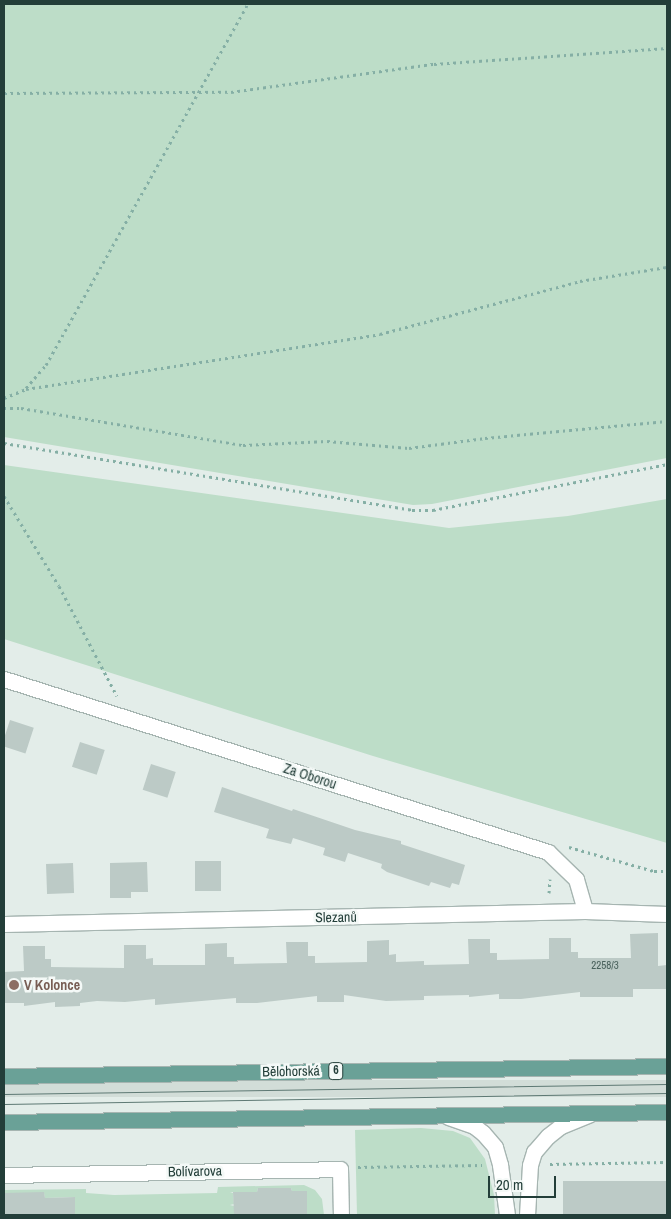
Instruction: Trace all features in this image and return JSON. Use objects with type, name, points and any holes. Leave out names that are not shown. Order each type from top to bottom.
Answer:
[{"type":"main road","name":"Bělohorská","points":[[4,1076],[667,1066]]},
{"type":"main road","points":[[4,1122],[667,1112]]},
{"type":"street","name":"Za Oborou","points":[[4,679],[548,852],[576,879],[584,911]]},
{"type":"street","name":"Slezanů","points":[[4,924],[584,911],[667,914]]},
{"type":"street","points":[[526,1215],[530,1165],[534,1152],[548,1136],[561,1126],[591,1114]]},
{"type":"street","points":[[442,1116],[474,1126],[489,1139],[500,1165],[507,1215]]},
{"type":"street","points":[[340,1169],[341,1215]]},
{"type":"street","name":"Bolívarova","points":[[4,1174],[340,1169]]},
{"type":"path","points":[[26,389],[46,365],[248,4]]},
{"type":"path","points":[[4,93],[173,94],[231,92],[434,64],[667,48]]},
{"type":"path","points":[[4,398],[26,389],[380,334],[580,281],[667,267]]},
{"type":"path","points":[[4,408],[21,408],[243,445],[327,441],[409,448],[485,438],[667,421]]},
{"type":"path","points":[[4,443],[412,510],[433,510],[667,464]]},
{"type":"path","points":[[4,496],[59,586],[130,718]]},
{"type":"path","points":[[548,852],[572,847],[654,871],[667,871]]},
{"type":"path","points":[[546,874],[550,880],[550,890],[546,898]]},
{"type":"path","points":[[542,1164],[667,1162]]},
{"type":"path","points":[[340,1169],[489,1165]]},
{"type":"shaded area","points":[[4,1080],[667,1080],[667,1097],[4,1097]]},
{"type":"green space","points":[[4,4],[667,4],[667,458],[432,504],[413,505],[4,437]]},
{"type":"green space","points":[[4,465],[449,528],[568,516],[667,499],[667,843],[373,756],[4,639]]},
{"type":"green space","points":[[421,1128],[453,1131],[470,1138],[485,1159],[494,1195],[495,1215],[357,1215],[355,1130]]},
{"type":"green space","points":[[304,1185],[315,1190],[322,1199],[324,1215],[307,1215],[307,1191],[292,1191],[291,1188],[258,1188],[257,1192],[230,1192],[233,1193],[234,1204],[230,1205],[234,1206],[234,1215],[75,1215],[75,1197],[45,1198],[44,1193],[4,1193],[4,1190],[86,1189],[86,1193],[114,1195],[217,1193],[218,1187]]},
{"type":"building","points":[[10,720],[34,728],[25,753],[4,746],[4,738]]},
{"type":"building","points":[[80,742],[105,750],[97,775],[72,767]]},
{"type":"building","points":[[151,764],[176,772],[167,798],[143,790]]},
{"type":"building","points":[[222,787],[292,811],[293,809],[355,830],[401,841],[401,844],[465,865],[459,885],[452,883],[450,888],[431,882],[429,886],[387,872],[381,868],[382,864],[348,853],[345,862],[323,855],[325,848],[293,838],[291,844],[266,838],[269,829],[214,812]]},
{"type":"building","points":[[195,861],[221,861],[221,891],[195,891]]},
{"type":"building","points":[[147,862],[148,892],[131,892],[131,898],[110,898],[110,863]]},
{"type":"building","points":[[73,863],[74,893],[47,894],[46,864]]},
{"type":"building","points":[[658,933],[658,966],[667,965],[667,989],[633,989],[633,997],[580,997],[580,992],[521,999],[499,999],[499,994],[469,997],[469,995],[424,996],[424,1000],[386,1001],[344,995],[344,1002],[317,1002],[317,996],[257,1003],[236,1003],[236,998],[155,1005],[155,999],[125,1002],[97,1001],[80,1003],[80,1006],[55,1007],[55,1002],[24,1006],[24,1003],[4,1003],[4,972],[24,971],[23,946],[45,946],[45,959],[51,959],[51,967],[124,968],[124,945],[146,945],[146,959],[153,958],[153,965],[205,965],[205,944],[227,943],[227,957],[234,957],[234,964],[287,963],[286,942],[308,942],[308,956],[315,956],[315,963],[367,962],[367,941],[389,940],[389,955],[396,954],[396,962],[424,961],[424,965],[469,964],[468,939],[490,939],[490,953],[497,953],[497,960],[549,959],[549,938],[571,938],[571,952],[578,952],[578,958],[631,958],[630,934]]},
{"type":"building","points":[[563,1181],[667,1181],[667,1215],[563,1215]]},
{"type":"building","points":[[258,1188],[291,1188],[292,1191],[307,1191],[307,1215],[234,1215],[233,1192],[257,1192]]},
{"type":"building","points":[[44,1192],[45,1198],[75,1197],[75,1215],[4,1215],[4,1193]]},
{"type":"tram line","points":[[4,1094],[667,1084]]},
{"type":"tram line","points":[[4,1104],[667,1093]]},
{"type":"place","name":"V Kolonce","points":[[14,985]]}]
